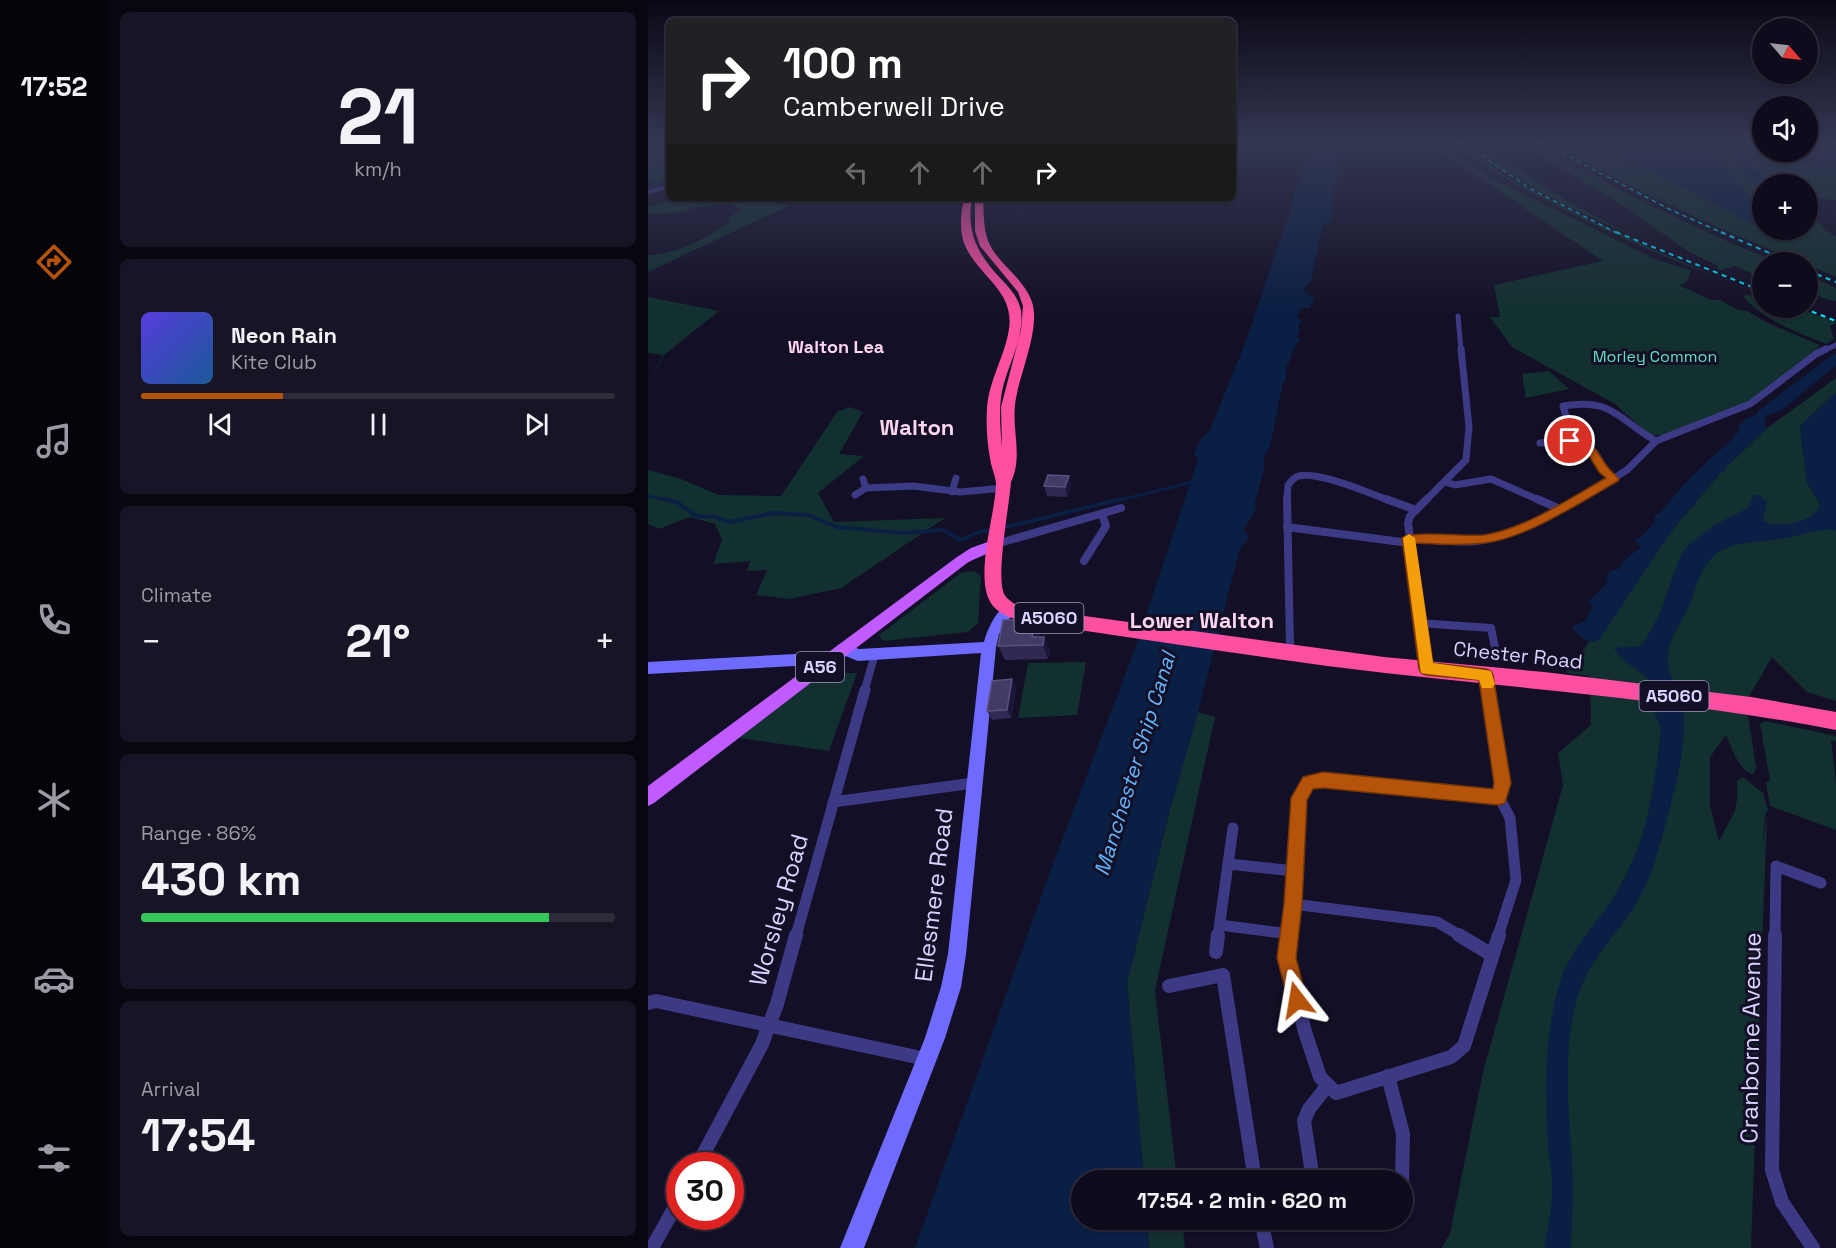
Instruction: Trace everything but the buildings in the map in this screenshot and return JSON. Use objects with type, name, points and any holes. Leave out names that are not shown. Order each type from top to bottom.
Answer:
[{"type":"highway","points":[[968,201],[966,230],[970,250],[1008,292],[1015,307],[1016,323],[994,402],[996,450],[1004,485]]},
{"type":"highway","points":[[979,201],[980,231],[985,246],[1023,291],[1028,306],[1028,330],[1008,407],[1010,469],[1004,485],[997,541]]},
{"type":"highway","name":"A5060","points":[[997,541],[993,572],[994,591],[1000,603],[1009,609]]},
{"type":"highway","name":"Chester Road","points":[[1009,609],[1029,616],[1279,652],[1603,687],[1745,705],[1836,721]]},
{"type":"main road","name":"A56","points":[[648,797],[962,560],[997,541]]},
{"type":"main road","name":"Ellesmere Road","points":[[852,1248],[947,1003],[954,972],[989,647],[993,633],[1009,609]]},
{"type":"main road","points":[[843,649],[858,655],[989,647]]},
{"type":"main road","points":[[648,668],[795,660],[807,661],[820,667]]},
{"type":"street","points":[[1426,669],[1408,523],[1410,516],[1466,460],[1469,427],[1458,316]]},
{"type":"street","points":[[1287,527],[1409,541],[1486,539],[1530,524],[1614,479],[1627,470],[1656,441],[1750,404],[1816,354],[1836,345]]},
{"type":"street","points":[[1566,416],[1563,406],[1578,402],[1601,403],[1616,410],[1656,441]]},
{"type":"street","points":[[1540,443],[1578,441],[1587,445],[1602,469],[1614,479]]},
{"type":"street","points":[[1551,442],[1558,454]]},
{"type":"street","points":[[1279,652],[1290,645],[1287,486],[1299,475],[1323,478],[1416,510]]},
{"type":"street","points":[[952,492],[956,478]]},
{"type":"street","points":[[1445,482],[1455,485],[1491,479],[1560,509]]},
{"type":"street","points":[[855,495],[865,484],[914,486],[952,492],[1004,485]]},
{"type":"street","points":[[997,541],[1121,508]]},
{"type":"street","points":[[1084,561],[1106,526],[1102,514]]},
{"type":"street","points":[[1419,623],[1491,628],[1497,658]]},
{"type":"street","name":"Worsley Road","points":[[704,1152],[770,1025],[875,654]]},
{"type":"street","points":[[1486,675],[1502,783],[1499,797],[1510,818],[1516,880],[1464,1046],[1451,1057],[1336,1094],[1320,1077],[1305,1032],[1287,958],[1293,904],[1299,798],[1308,783],[1323,780],[1499,797]]},
{"type":"street","points":[[833,802],[974,783]]},
{"type":"street","points":[[1216,952],[1233,828]]},
{"type":"street","points":[[1228,864],[1295,871]]},
{"type":"street","name":"Cranborne Avenue","points":[[1813,1248],[1783,1205],[1773,1182],[1776,866],[1821,883]]},
{"type":"street","points":[[1293,904],[1437,922],[1492,955]]},
{"type":"street","points":[[1220,925],[1290,934]]},
{"type":"street","points":[[1170,986],[1223,975],[1253,1170]]},
{"type":"street","points":[[648,1003],[656,1001],[926,1059]]},
{"type":"street","points":[[1388,1076],[1403,1134],[1402,1170]]},
{"type":"street","points":[[1311,1170],[1304,1121],[1309,1109],[1328,1085]]},
{"type":"street","points":[[652,1248],[666,1223]]},
{"type":"street","points":[[1263,1230],[1267,1248]]},
{"type":"green space","name":"Morley Common","points":[[1511,199],[1534,199],[1655,259],[1691,271],[1687,281],[1680,286],[1712,300],[1720,300],[1736,309],[1747,311],[1752,314],[1752,318],[1759,318],[1820,345],[1815,352],[1750,404],[1667,435],[1649,435],[1615,404],[1512,347],[1490,317],[1500,317],[1494,285],[1603,261]]},
{"type":"green space","points":[[1545,199],[1717,277],[1640,246]]},
{"type":"green space","points":[[1556,199],[1565,199],[1635,237]]},
{"type":"green space","points":[[1612,199],[1638,199],[1754,252],[1752,274],[1735,266],[1721,270],[1716,268],[1718,266],[1688,251]]},
{"type":"green space","points":[[1659,199],[1706,199],[1752,223],[1752,240],[1818,240],[1818,221],[1836,237],[1836,277],[1818,269],[1818,252],[1776,252]]},
{"type":"green space","points":[[667,201],[765,201],[790,205],[648,272],[648,255],[671,252],[691,244],[730,222],[728,217],[743,210],[729,204],[690,208],[686,212],[648,214],[648,207]]},
{"type":"green space","points":[[1818,280],[1836,288],[1836,301],[1818,295]]},
{"type":"green space","points":[[1743,296],[1752,296],[1752,306],[1751,305]]},
{"type":"green space","points":[[648,297],[719,311],[664,355],[648,385],[663,355],[648,353]]},
{"type":"green space","points":[[1818,315],[1836,323],[1830,326],[1834,339],[1826,344],[1771,319],[1818,318]]},
{"type":"green space","points":[[1549,371],[1569,389],[1526,398],[1522,374]]},
{"type":"green space","points":[[1836,378],[1836,392],[1800,426],[1807,483],[1836,531],[1836,701],[1807,692],[1772,657],[1739,714],[1748,715],[1756,767],[1754,774],[1749,773],[1740,764],[1726,735],[1710,757],[1710,806],[1719,841],[1735,811],[1737,781],[1743,777],[1763,793],[1768,809],[1765,816],[1762,850],[1767,815],[1751,1248],[1442,1248],[1450,1233],[1483,1072],[1563,785],[1558,753],[1591,725],[1590,676],[1566,673],[1590,641],[1595,642],[1670,533],[1721,472],[1766,429]]},
{"type":"green space","points":[[850,407],[863,412],[839,454],[864,456],[818,493],[834,522],[945,518],[841,588],[790,599],[756,595],[767,570],[747,571],[750,561],[713,564],[722,540],[715,524],[690,517],[659,529],[648,524],[648,470],[681,479],[719,495],[781,496],[837,412]]},
{"type":"green space","points":[[974,571],[981,576],[978,623],[968,632],[883,641],[879,635],[961,573]]},
{"type":"green space","points":[[1086,662],[1077,715],[1018,718],[1028,663]]},
{"type":"green space","points":[[822,673],[857,673],[829,751],[739,738]]},
{"type":"green space","points":[[1198,712],[1215,717],[1155,990],[1176,1170],[1143,1170],[1127,983],[1170,809]]},
{"type":"green space","points":[[1765,721],[1836,736],[1836,742],[1831,740],[1836,782],[1836,830],[1770,806],[1766,783],[1770,780],[1760,724]]},
{"type":"green space","points":[[1148,1230],[1183,1230],[1185,1248],[1149,1248]]},
{"type":"water","name":"Manchester Ship Canal","points":[[1293,199],[1332,199],[1333,214],[1330,221],[1323,225],[1311,277],[1314,279],[1306,285],[1304,291],[1314,298],[1310,308],[1301,308],[1297,316],[1302,321],[1298,324],[1300,329],[1297,337],[1301,339],[1295,346],[1285,369],[1287,371],[1286,380],[1283,382],[1270,446],[1264,457],[1264,470],[1254,506],[1257,508],[1244,529],[1249,538],[1240,548],[1198,712],[1170,809],[1127,983],[1143,1170],[1071,1170],[1071,1230],[1148,1230],[1149,1248],[915,1248],[1051,869],[1135,649],[1198,460],[1194,455],[1200,440],[1210,430],[1246,341]]},
{"type":"water","points":[[1705,199],[1751,199],[1752,223]]},
{"type":"water","points":[[1836,352],[1836,365],[1781,411],[1765,416],[1766,429],[1724,469],[1724,472],[1721,472],[1670,533],[1599,640],[1584,639],[1578,634],[1573,628],[1585,621],[1593,606],[1588,602],[1608,582],[1606,577],[1610,571],[1621,568],[1622,562],[1641,547],[1634,539],[1640,538],[1655,522],[1654,515],[1659,514],[1691,477],[1739,431],[1738,427],[1747,418],[1757,414]]},
{"type":"water","points":[[1836,392],[1836,531],[1824,530],[1781,539],[1739,544],[1720,552],[1704,568],[1689,608],[1671,641],[1668,654],[1669,668],[1684,717],[1683,746],[1678,776],[1657,855],[1645,887],[1628,916],[1593,964],[1578,996],[1572,1020],[1568,1068],[1573,1189],[1571,1248],[1544,1248],[1552,1201],[1546,1083],[1548,1042],[1555,1001],[1560,981],[1571,958],[1616,893],[1636,854],[1648,814],[1656,772],[1661,728],[1655,714],[1650,680],[1621,658],[1614,648],[1639,646],[1644,642],[1659,615],[1681,554],[1688,545],[1716,524],[1748,508],[1754,495],[1760,495],[1767,502],[1763,520],[1766,523],[1789,524],[1804,520],[1817,511],[1821,505],[1807,483],[1800,426]]},
{"type":"waterway","points":[[1116,501],[1193,482]]},
{"type":"waterway","points":[[648,496],[670,501]]},
{"type":"waterway","points":[[663,499],[677,502],[696,516],[715,517],[729,522],[774,513],[808,515],[837,527],[903,533],[943,530],[961,540],[979,532],[992,530]]},
{"type":"waterway","points":[[1002,528],[1122,499]]},
{"type":"railway","points":[[1551,199],[1619,234]]},
{"type":"railway","points":[[1650,199],[1725,234]]},
{"type":"railway","points":[[1616,232],[1752,287]]},
{"type":"railway","points":[[1721,232],[1767,252]]},
{"type":"railway","points":[[1818,275],[1836,282]]},
{"type":"railway","points":[[1818,314],[1836,321]]},
{"type":"slow traffic","points":[[1409,538],[1426,669],[1486,675],[1487,684]]},
{"type":"district","name":"Walton Lea","points":[[836,347]]},
{"type":"district","name":"Walton","points":[[917,427]]},
{"type":"district","name":"Lower Walton","points":[[1202,620]]},
{"type":"route","points":[[1297,1000],[1287,958],[1293,904],[1299,798],[1308,783],[1323,780],[1499,797],[1502,783],[1486,675],[1426,669],[1408,538],[1486,539],[1530,524],[1614,479],[1602,469],[1590,446],[1578,441],[1570,441]]}]
